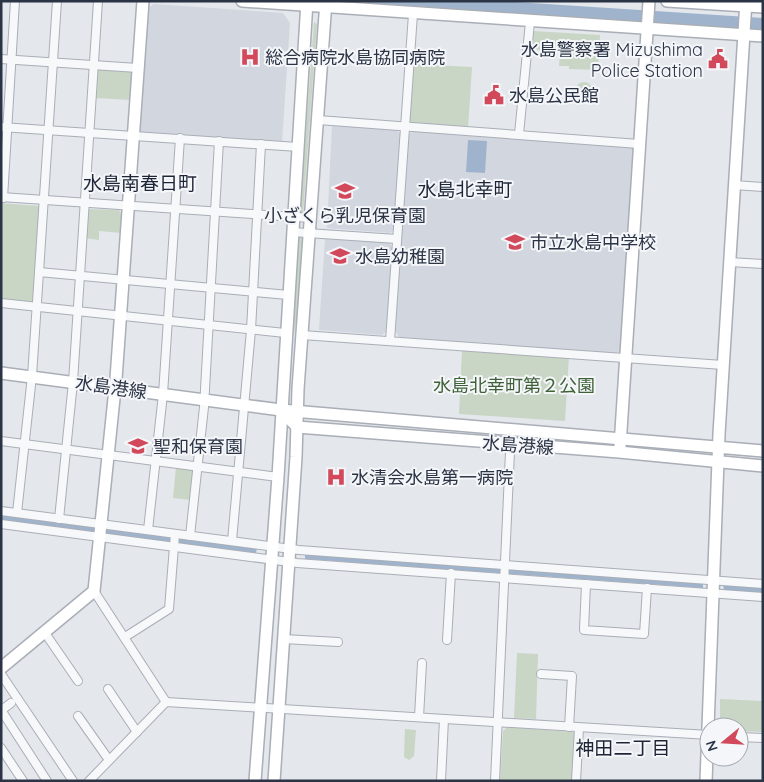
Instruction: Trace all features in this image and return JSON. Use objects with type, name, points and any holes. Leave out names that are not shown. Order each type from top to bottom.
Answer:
[{"type":"street","points":[[14,1],[12,60],[4,128],[2,197],[311,218]]},
{"type":"street","points":[[12,518],[24,444],[32,376],[57,1]]},
{"type":"street","points":[[59,519],[73,382],[98,1]]},
{"type":"street","points":[[143,1],[116,387],[102,531],[94,591],[166,702]]},
{"type":"street","points":[[242,1],[326,4],[413,14],[530,22],[744,32],[763,36]]},
{"type":"street","points":[[667,1],[746,8],[763,7]]},
{"type":"street","points":[[256,781],[270,559],[278,477],[285,333],[307,4]]},
{"type":"street","points":[[274,781],[302,335],[326,4]]},
{"type":"street","points":[[619,452],[648,6]]},
{"type":"street","points":[[709,717],[712,580],[722,365],[746,8]]},
{"type":"street","points":[[390,341],[413,14]]},
{"type":"street","points":[[519,134],[530,22]]},
{"type":"street","points":[[1,59],[138,68]]},
{"type":"street","points":[[318,120],[639,144]]},
{"type":"street","points":[[4,128],[298,146]]},
{"type":"street","points":[[148,530],[163,394],[180,138]]},
{"type":"street","points":[[190,536],[204,399],[219,141]]},
{"type":"street","points":[[232,541],[246,405],[261,144]]},
{"type":"street","points":[[734,185],[763,187]]},
{"type":"street","points":[[292,232],[397,239]]},
{"type":"street","points":[[729,262],[763,264]]},
{"type":"street","points":[[39,272],[170,282],[288,294]]},
{"type":"street","points":[[1,303],[285,333]]},
{"type":"street","points":[[302,335],[722,365]]},
{"type":"street","name":"水島港線","points":[[1,373],[281,410],[763,451]]},
{"type":"street","points":[[281,410],[297,428]]},
{"type":"street","name":"水島港線","points":[[297,428],[619,452],[763,466]]},
{"type":"street","points":[[495,781],[511,430]]},
{"type":"street","points":[[1,441],[278,477]]},
{"type":"street","points":[[1,511],[12,518],[174,540],[288,562],[451,574],[505,571],[586,584],[598,578],[647,588],[763,597]]},
{"type":"street","points":[[1,524],[12,518],[59,519],[102,531],[148,530],[174,540],[190,536],[505,571],[598,578],[712,580],[763,584]]},
{"type":"street","points":[[125,637],[169,609],[174,540]]},
{"type":"street","points":[[447,640],[451,574]]},
{"type":"street","points":[[586,584],[584,630],[644,634],[647,588]]},
{"type":"street","points":[[1,668],[94,591]]},
{"type":"street","points":[[45,633],[78,681]]},
{"type":"street","points":[[283,639],[338,642]]},
{"type":"street","points":[[419,717],[422,663]]},
{"type":"street","points":[[1,674],[73,781]]},
{"type":"street","points":[[541,674],[572,676],[569,727]]},
{"type":"street","points":[[108,689],[136,732]]},
{"type":"street","points":[[11,702],[3,708],[2,714],[46,781]]},
{"type":"street","points":[[89,781],[166,702],[699,735]]},
{"type":"street","points":[[78,716],[109,760]]},
{"type":"street","points":[[441,781],[444,719]]},
{"type":"street","points":[[576,781],[579,728]]},
{"type":"street","points":[[749,737],[763,738]]},
{"type":"street","points":[[1,748],[23,781]]},
{"type":"street","points":[[706,781],[707,767]]},
{"type":"shaded area","points":[[154,4],[283,13],[290,23],[282,142],[140,133],[147,9]]},
{"type":"shaded area","points":[[332,126],[396,129],[401,135],[395,229],[390,233],[327,228]]},
{"type":"shaded area","name":"市立水島中学校","points":[[414,130],[631,146],[635,152],[621,350],[615,354],[399,337],[395,331],[409,134]]},
{"type":"shaded area","points":[[325,239],[389,243],[394,249],[389,330],[382,335],[319,330]]},
{"type":"green space","points":[[314,22],[317,24],[303,214],[300,212]]},
{"type":"green space","points":[[533,31],[600,35],[598,70],[569,69],[569,66],[559,66],[560,51],[531,49]]},
{"type":"green space","points":[[412,64],[472,67],[468,128],[411,124],[408,119]]},
{"type":"green space","points":[[97,68],[133,70],[131,100],[95,98]]},
{"type":"green space","points":[[584,82],[590,84],[592,90],[590,96],[584,98],[578,96],[576,90],[578,84]]},
{"type":"green space","points":[[1,203],[40,206],[33,305],[1,300]]},
{"type":"green space","points":[[87,209],[119,210],[123,217],[122,233],[99,231],[99,240],[85,238]]},
{"type":"green space","points":[[299,237],[304,237],[299,305],[294,334],[292,334]]},
{"type":"green space","name":"水島北幸町第２公園","points":[[462,350],[569,356],[565,421],[459,414]]},
{"type":"green space","points":[[176,467],[194,469],[191,500],[173,498]]},
{"type":"green space","points":[[517,653],[538,654],[536,719],[514,718]]},
{"type":"green space","points":[[720,699],[763,701],[763,732],[749,731],[749,717],[720,717]]},
{"type":"green space","points":[[507,727],[573,732],[576,735],[573,781],[500,781],[503,731]]},
{"type":"green space","points":[[405,729],[416,730],[414,756],[409,760],[404,757]]},
{"type":"water","points":[[468,140],[487,141],[485,173],[466,172]]},
{"type":"water","points":[[1,515],[257,548],[256,553],[1,521]]},
{"type":"water","points":[[305,554],[703,583],[703,588],[305,559]]},
{"type":"water","points":[[723,585],[763,588],[763,593],[724,590]]},
{"type":"waterway","points":[[374,1],[763,26]]},
{"type":"waterway","points":[[458,1],[644,14]]},
{"type":"waterway","points":[[652,14],[741,20]]},
{"type":"waterway","points":[[749,21],[763,21]]},
{"type":"place","name":"総合病院水島協同病院","points":[[250,57]]},
{"type":"place","name":"水島警察署 Mizushima Police Station","points":[[718,59]]},
{"type":"place","name":"水島公民館","points":[[494,95]]},
{"type":"place","name":"小ざくら乳児保育園","points":[[345,191]]},
{"type":"place","name":"市立水島中学校","points":[[515,242]]},
{"type":"place","name":"水島幼稚園","points":[[340,256]]},
{"type":"place","name":"聖和保育園","points":[[138,446]]},
{"type":"place","name":"水清会水島第一病院","points":[[336,477]]},
{"type":"district","name":"水島南春日町","points":[[140,183]]},
{"type":"district","name":"水島北幸町","points":[[465,189]]},
{"type":"district","name":"神田二丁目","points":[[623,748]]}]
